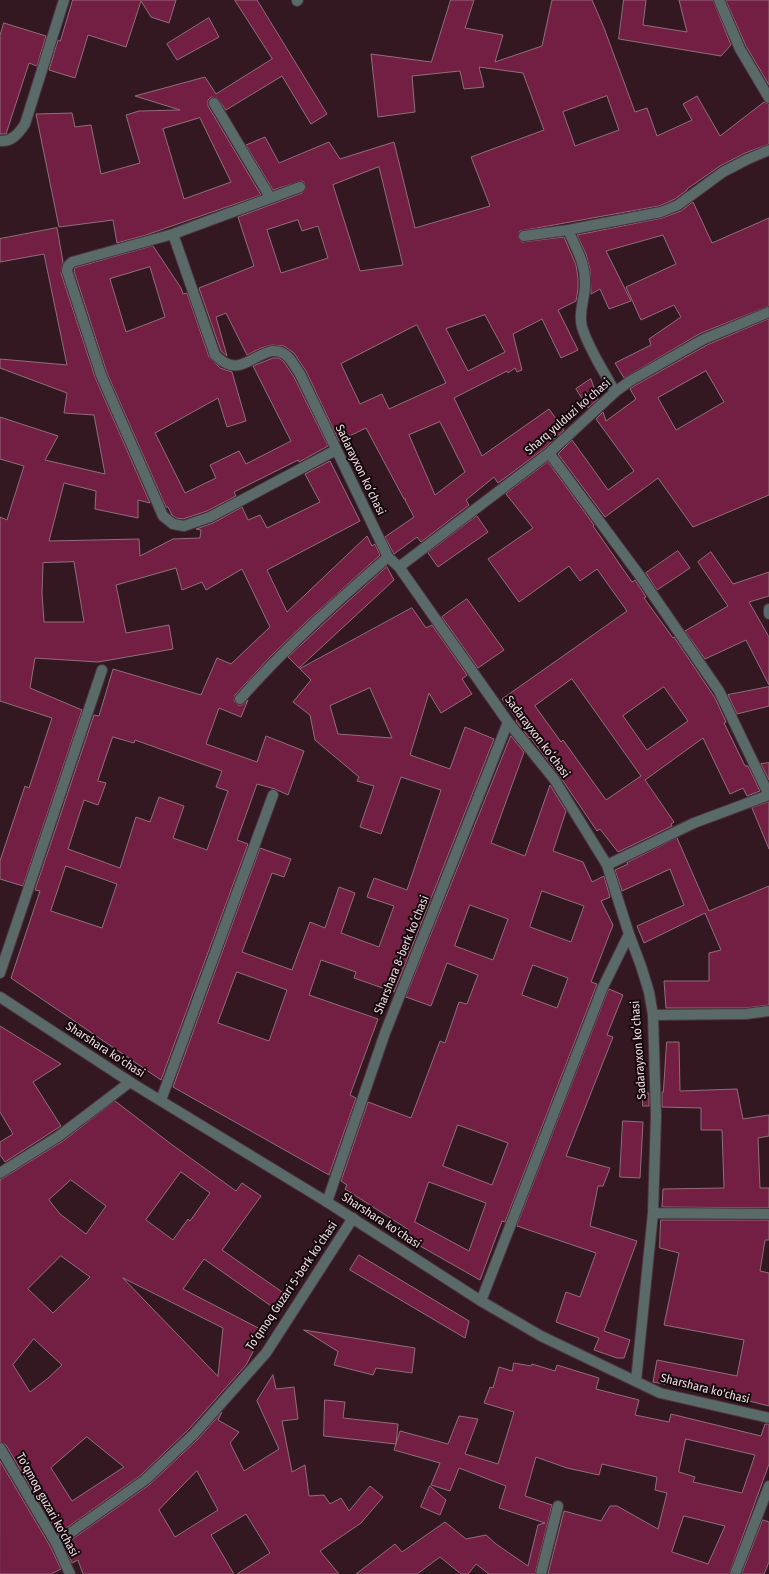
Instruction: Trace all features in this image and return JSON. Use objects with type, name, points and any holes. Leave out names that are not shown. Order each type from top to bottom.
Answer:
[{"type":"street","points":[[0,141],[6,141],[18,134],[25,124],[64,0]]},
{"type":"street","points":[[720,0],[740,49],[769,98]]},
{"type":"street","points":[[214,103],[270,197]]},
{"type":"street","points":[[524,236],[568,230],[661,212],[683,201],[723,172],[769,150]]},
{"type":"street","points":[[300,187],[173,234],[72,262],[69,264],[67,269],[101,375],[163,516],[173,524],[184,526],[210,516],[336,450]]},
{"type":"street","points":[[568,230],[582,259],[584,272],[585,285],[581,326],[593,352],[615,392]]},
{"type":"street","name":"Sadarayxon koʻchasi","points":[[173,234],[215,355],[226,365],[240,366],[272,350],[277,350],[286,354],[300,374],[388,557],[400,567],[508,722],[554,779],[607,865],[628,934],[641,966],[649,992],[653,1015],[656,1116],[653,1212],[636,1381]]},
{"type":"street","name":"Sharq yulduzi koʻchasi","points":[[400,567],[549,453],[630,380],[704,339],[769,312]]},
{"type":"street","points":[[549,453],[640,576],[719,691],[769,795],[694,823],[607,865]]},
{"type":"street","points":[[240,700],[267,669],[347,592],[388,557]]},
{"type":"street","points":[[769,609],[769,614]]},
{"type":"street","points":[[0,972],[102,670]]},
{"type":"street","name":"Sharshara 8-berk koʻchasi","points":[[327,1202],[385,1033],[508,722]]},
{"type":"street","points":[[161,1100],[273,795]]},
{"type":"street","points":[[481,1301],[603,987],[628,934]]},
{"type":"street","name":"Sharshara ko'chasi","points":[[0,998],[130,1082],[353,1218],[481,1301],[541,1336],[660,1392],[769,1418]]},
{"type":"street","points":[[653,1015],[746,1014],[769,1011]]},
{"type":"street","points":[[0,1173],[59,1136],[130,1082]]},
{"type":"street","points":[[653,1212],[769,1214]]},
{"type":"street","name":"Toʻqmoq Guzari 5-berk koʻchasi","points":[[56,1543],[145,1480],[194,1434],[266,1353],[353,1218]]},
{"type":"street","name":"To'qmoq guzari ko'chasi","points":[[0,1448],[56,1543],[70,1574]]},
{"type":"street","points":[[735,1574],[769,1486]]},
{"type":"street","points":[[541,1574],[558,1506]]},
{"type":"building","points":[[73,0],[176,0],[169,23],[151,17],[141,1],[126,47],[88,35],[75,78],[49,70],[58,40],[60,41]]},
{"type":"building","points":[[235,0],[257,0],[327,114],[311,124],[282,76],[226,110],[217,98],[211,97],[208,100],[208,106],[261,195],[146,235],[117,243],[113,220],[59,227],[36,114],[72,113],[75,127],[91,125],[101,174],[140,163],[126,115],[139,111],[180,110],[135,96],[205,77],[216,94],[272,59]],"holes":[[[200,118],[231,182],[184,199],[163,129]]]},
{"type":"building","points":[[451,0],[474,0],[465,28],[503,35],[495,62],[542,46],[552,0],[592,0],[635,112],[647,108],[657,136],[692,120],[683,104],[697,96],[720,136],[764,102],[769,104],[769,144],[745,153],[720,166],[675,199],[659,206],[520,231],[518,237],[522,242],[564,237],[576,265],[578,289],[576,301],[558,310],[578,350],[561,358],[542,319],[513,334],[522,370],[517,372],[515,368],[508,373],[507,371],[454,398],[482,456],[549,409],[564,430],[545,448],[498,483],[494,477],[466,500],[469,505],[421,542],[417,537],[394,554],[385,537],[414,517],[405,500],[406,499],[404,499],[366,428],[339,441],[306,371],[294,353],[284,346],[272,345],[261,348],[247,355],[226,313],[216,317],[227,356],[221,351],[199,288],[254,266],[238,217],[302,193],[306,188],[304,182],[301,181],[273,190],[246,145],[265,137],[279,163],[329,142],[340,159],[394,142],[415,228],[490,206],[471,157],[544,130],[523,73],[479,67],[484,87],[464,89],[460,71],[412,76],[415,112],[378,117],[371,54],[431,62]],"holes":[[[607,96],[619,130],[575,146],[563,112]],[[379,167],[403,265],[360,271],[333,185]],[[298,220],[302,231],[318,226],[328,258],[281,273],[267,230]],[[485,315],[505,352],[468,371],[446,329]],[[417,325],[446,383],[389,409],[382,394],[360,404],[341,364]],[[440,422],[465,472],[435,495],[409,435]]]},
{"type":"building","points":[[624,0],[646,0],[643,25],[687,32],[679,0],[713,0],[731,45],[721,56],[619,39]]},
{"type":"building","points":[[726,0],[769,0],[769,85],[746,46]]},
{"type":"building","points":[[209,18],[219,37],[177,60],[167,44]]},
{"type":"building","points":[[4,23],[46,36],[37,66],[29,63],[6,134],[0,134],[0,36]]},
{"type":"building","points":[[693,202],[712,243],[769,218],[769,306],[701,333],[624,378],[615,363],[651,345],[649,339],[681,317],[674,305],[641,320],[626,287],[676,264],[663,235],[606,251],[631,301],[609,309],[600,289],[591,294],[590,269],[586,254],[577,235],[662,218],[681,211]]},
{"type":"building","points":[[57,228],[63,262],[61,273],[95,377],[150,503],[138,500],[138,518],[95,509],[96,491],[64,483],[49,541],[139,539],[140,556],[173,539],[200,538],[201,530],[196,529],[213,523],[242,507],[248,520],[260,515],[267,528],[320,502],[305,474],[330,461],[360,521],[267,570],[287,612],[367,536],[372,546],[375,544],[380,555],[307,621],[270,657],[235,695],[234,701],[238,705],[242,705],[248,700],[241,717],[219,708],[206,744],[257,762],[266,736],[304,751],[288,795],[275,789],[257,784],[237,840],[248,844],[161,1080],[11,978],[40,891],[35,890],[94,715],[99,716],[113,669],[201,695],[217,658],[231,664],[270,627],[242,569],[206,590],[202,582],[182,590],[176,568],[116,585],[126,633],[169,625],[173,649],[98,662],[35,658],[30,688],[82,710],[23,886],[0,879],[0,861],[25,786],[29,788],[52,718],[0,701],[0,517],[7,520],[24,466],[0,459],[0,417],[58,436],[45,460],[105,474],[94,415],[64,413],[67,393],[0,368],[0,359],[67,365],[44,254],[0,262],[0,239]],"holes":[[[74,562],[84,622],[44,622],[42,594],[43,563]],[[113,737],[134,743],[135,740],[222,771],[216,787],[228,791],[207,850],[173,838],[184,806],[159,797],[150,822],[136,817],[120,868],[68,849],[84,800],[98,805],[106,783],[98,781]],[[66,866],[117,884],[102,928],[51,911]]]},
{"type":"building","points":[[153,246],[181,288],[183,294],[187,293],[209,357],[220,368],[232,372],[246,421],[227,427],[218,398],[155,433],[185,493],[216,478],[210,465],[239,451],[246,464],[291,441],[253,366],[273,358],[279,358],[284,362],[294,377],[328,446],[299,462],[298,460],[234,492],[236,496],[207,511],[183,519],[176,518],[172,515],[168,507],[166,507],[107,373],[74,271],[75,268]],"holes":[[[150,267],[165,317],[126,332],[110,279]]]},
{"type":"building","points":[[769,319],[769,495],[693,527],[658,478],[605,517],[558,454],[572,440],[608,490],[634,471],[596,419],[603,412],[606,421],[636,399],[630,389],[707,345]],"holes":[[[706,371],[724,402],[676,430],[658,398]]]},
{"type":"building","points":[[591,379],[598,399],[588,408],[576,389]]},
{"type":"building","points":[[548,462],[594,525],[593,526],[632,582],[635,580],[646,597],[644,598],[673,638],[674,637],[715,698],[726,722],[724,723],[745,766],[748,766],[760,791],[747,796],[743,788],[730,794],[703,738],[645,780],[674,822],[671,824],[672,826],[618,852],[600,829],[597,831],[559,775],[516,721],[517,719],[502,699],[627,611],[597,569],[580,581],[569,566],[519,602],[488,559],[533,528],[506,494]],"holes":[[[572,679],[641,776],[606,800],[563,740],[561,742],[535,706]],[[664,687],[688,721],[647,750],[623,716]]]},
{"type":"building","points":[[477,516],[488,532],[438,567],[428,553]]},
{"type":"building","points":[[678,551],[690,568],[657,590],[646,573]]},
{"type":"building","points":[[711,552],[733,584],[769,572],[769,596],[749,602],[769,637],[769,685],[746,640],[705,659],[685,631],[728,606],[698,562]]},
{"type":"building","points":[[387,567],[394,580],[299,668],[288,657]]},
{"type":"building","points":[[467,599],[504,650],[478,668],[442,617]]},
{"type":"building","points":[[412,608],[426,628],[432,625],[467,675],[462,679],[472,694],[441,713],[429,693],[410,755],[450,769],[465,727],[494,739],[394,992],[354,978],[356,972],[321,960],[309,995],[378,1019],[350,1095],[356,1098],[329,1175],[173,1087],[260,848],[291,859],[284,877],[272,873],[242,952],[292,970],[310,922],[325,928],[339,887],[355,893],[341,933],[379,947],[394,906],[367,897],[374,878],[407,890],[441,790],[401,777],[381,834],[360,827],[374,786],[357,781],[359,777],[315,740],[310,715],[293,702],[311,680],[300,669]],"holes":[[[370,688],[392,738],[338,734],[330,706]],[[237,972],[287,990],[269,1041],[218,1023]]]},
{"type":"building","points":[[769,687],[769,706],[737,714],[728,695]]},
{"type":"building","points":[[511,736],[524,752],[491,843],[525,856],[550,785],[566,811],[553,851],[583,862],[592,882],[604,876],[610,897],[601,901],[613,925],[591,982],[597,984],[505,1222],[502,1221],[480,1280],[406,1238],[409,1230],[345,1189],[347,1185],[341,1181],[368,1102],[411,1118],[440,1041],[445,1043],[459,1002],[467,1004],[478,975],[447,963],[431,1006],[406,997]],"holes":[[[542,891],[584,906],[571,942],[530,927]],[[470,905],[508,919],[493,960],[455,946]],[[533,965],[568,978],[557,1008],[522,995]],[[458,1125],[508,1143],[492,1185],[443,1166]],[[429,1182],[486,1203],[469,1251],[415,1222]]]},
{"type":"building","points":[[769,763],[769,780],[761,764]]},
{"type":"building","points":[[769,802],[769,849],[752,808]]},
{"type":"building","points":[[677,838],[709,911],[769,886],[769,1005],[746,1008],[666,1008],[664,981],[709,981],[709,953],[721,950],[705,913],[644,943],[637,926],[684,905],[670,869],[622,891],[615,870]]},
{"type":"building","points":[[609,989],[623,995],[607,1035],[613,1037],[566,1156],[610,1168],[603,1186],[598,1186],[590,1226],[637,1241],[604,1331],[630,1340],[624,1358],[617,1358],[594,1350],[599,1338],[556,1322],[566,1292],[580,1297],[596,1253],[517,1226]]},
{"type":"building","points":[[0,1026],[61,1064],[33,1082],[61,1126],[5,1162],[0,1155],[0,1142],[13,1134],[0,1112]]},
{"type":"building","points":[[667,1042],[679,1042],[680,1091],[737,1089],[743,1119],[769,1115],[769,1136],[758,1138],[760,1188],[769,1188],[769,1208],[662,1207],[663,1189],[724,1188],[722,1130],[701,1130],[701,1108],[662,1107]]},
{"type":"building","points":[[643,1093],[649,1093],[649,1106],[643,1106]]},
{"type":"building","points":[[115,1101],[236,1191],[242,1183],[261,1196],[222,1250],[285,1294],[274,1308],[204,1259],[183,1289],[264,1331],[246,1365],[189,1429],[141,1475],[58,1534],[6,1445],[0,1442],[0,1180],[63,1141]],"holes":[[[181,1172],[210,1193],[190,1221],[188,1219],[173,1240],[146,1220]],[[71,1180],[106,1206],[86,1234],[60,1214],[49,1200]],[[61,1256],[90,1277],[53,1313],[28,1289]],[[123,1278],[223,1328],[218,1376]],[[34,1339],[62,1365],[30,1392],[13,1365]],[[87,1437],[124,1467],[72,1501],[51,1468]]]},
{"type":"building","points":[[623,1121],[643,1122],[640,1178],[620,1177]]},
{"type":"building","points":[[661,1220],[769,1220],[769,1240],[765,1240],[760,1271],[769,1273],[769,1406],[677,1383],[676,1386],[653,1382],[657,1360],[737,1376],[744,1340],[664,1325],[679,1253],[660,1248]]},
{"type":"building","points":[[359,1255],[469,1321],[465,1338],[350,1270]]},
{"type":"building","points":[[304,1330],[415,1348],[412,1373],[376,1368],[373,1375],[334,1365],[338,1352]]},
{"type":"building","points":[[514,1363],[531,1366],[532,1364],[555,1371],[557,1365],[599,1378],[596,1389],[639,1400],[635,1415],[669,1422],[671,1414],[761,1436],[765,1424],[769,1424],[769,1464],[729,1574],[548,1574],[564,1511],[601,1521],[610,1506],[617,1506],[658,1529],[667,1493],[655,1490],[657,1477],[602,1464],[599,1475],[567,1468],[536,1457],[525,1496],[552,1505],[535,1574],[489,1574],[476,1564],[468,1574],[461,1574],[440,1557],[417,1574],[356,1574],[395,1544],[402,1552],[445,1522],[466,1539],[486,1535],[496,1544],[528,1566],[538,1525],[545,1523],[499,1508],[506,1486],[459,1468],[450,1491],[431,1485],[440,1463],[394,1450],[400,1431],[448,1444],[459,1416],[478,1419],[465,1454],[498,1464],[514,1412],[484,1403],[490,1387],[493,1388],[499,1367],[512,1371]],"holes":[[[686,1439],[755,1455],[742,1493],[693,1482],[695,1477],[679,1472]],[[684,1516],[725,1526],[708,1564],[672,1552]]]},
{"type":"building","points":[[273,1375],[276,1389],[294,1387],[298,1419],[282,1421],[292,1472],[305,1465],[309,1496],[324,1495],[330,1504],[341,1498],[349,1511],[370,1486],[383,1497],[361,1523],[320,1551],[339,1574],[237,1574],[270,1553],[246,1514],[211,1535],[234,1574],[83,1574],[78,1560],[72,1563],[64,1545],[149,1485],[198,1439],[222,1412],[218,1420],[239,1432],[230,1443],[244,1471],[279,1449],[257,1401]],"holes":[[[197,1471],[218,1510],[175,1537],[159,1510]]]},
{"type":"building","points":[[325,1400],[345,1402],[343,1418],[398,1424],[396,1444],[324,1436]]},
{"type":"building","points":[[0,1461],[50,1546],[61,1569],[51,1574],[0,1574]]},
{"type":"building","points":[[430,1486],[446,1500],[440,1515],[421,1507]]},
{"type":"building","points":[[763,1520],[769,1522],[769,1562],[764,1574],[742,1574]]}]
